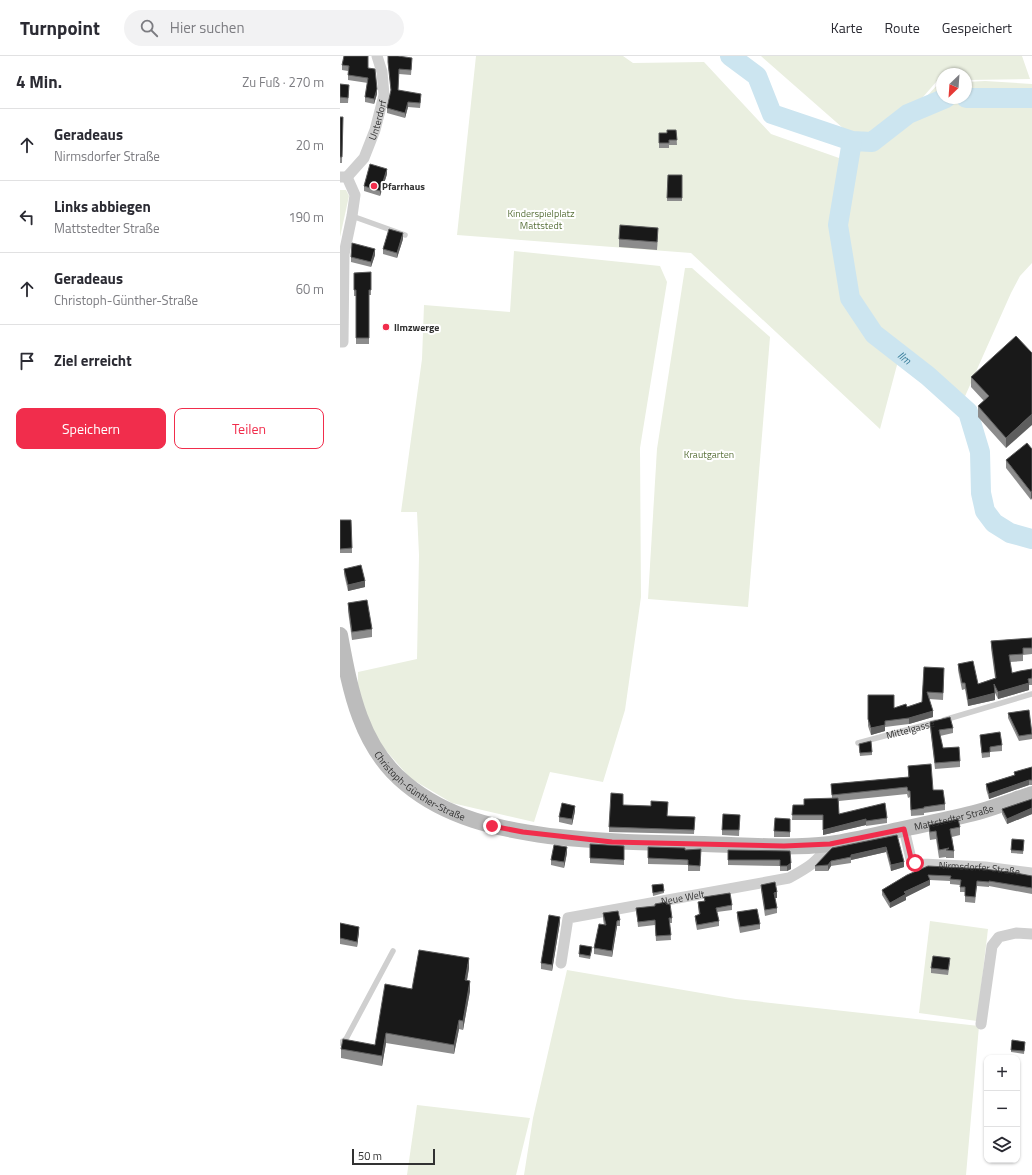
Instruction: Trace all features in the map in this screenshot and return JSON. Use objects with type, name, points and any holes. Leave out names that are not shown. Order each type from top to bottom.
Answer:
[{"type":"street","name":"Unterdorf","points":[[352,216],[355,195],[344,177],[364,158],[375,130],[384,95],[382,72],[377,56]]},
{"type":"street","points":[[340,342],[343,342],[341,307],[342,254],[352,216]]},
{"type":"street","name":"Christoph-Günther-Straße","points":[[340,635],[352,693],[362,724],[373,747],[387,766],[405,784],[431,802],[461,816],[492,826],[523,832],[586,840]]},
{"type":"street","name":"Mattstedter Straße","points":[[586,840],[612,842],[784,846],[830,844],[904,829],[979,811],[1032,794]]},
{"type":"street","name":"Nirmsdorfer Straße","points":[[904,829],[911,858],[915,863],[985,867],[1032,873]]},
{"type":"street","name":"Neue Welt","points":[[561,963],[568,918],[789,878],[809,867],[819,858],[830,844]]},
{"type":"street","points":[[981,1024],[992,946],[999,937],[1016,933],[1032,934]]},
{"type":"lane","points":[[352,216],[406,235]]},
{"type":"lane","name":"Mittelgasse","points":[[858,744],[1032,694]]},
{"type":"lane","points":[[340,1043],[346,1039],[393,951]]},
{"type":"green space","name":"Kinderspielplatz Mattstedt","points":[[476,56],[623,56],[633,63],[704,62],[771,134],[839,158],[836,225],[849,299],[873,336],[897,356],[897,365],[880,429],[691,253],[457,235]]},
{"type":"green space","points":[[761,56],[1022,56],[1030,79],[972,80],[972,68],[936,68],[936,82],[916,105],[886,124],[871,137],[852,136]]},
{"type":"green space","points":[[972,82],[1032,84],[1032,96],[972,96]]},
{"type":"green space","points":[[936,86],[936,100],[916,108]]},
{"type":"green space","points":[[972,100],[1032,100],[1032,263],[1020,276],[1011,293],[962,403],[930,375],[876,332],[853,297],[841,226],[855,144],[873,144],[910,116],[938,104],[972,104]]},
{"type":"green space","points":[[340,190],[346,190],[349,196],[340,237]]},
{"type":"green space","points":[[514,251],[660,266],[667,282],[640,448],[641,597],[625,710],[603,782],[550,772],[534,822],[452,803],[410,778],[375,738],[358,691],[358,672],[417,659],[419,555],[417,512],[401,512],[422,359],[424,305],[510,312]]},
{"type":"green space","name":"Krautgarten","points":[[685,268],[692,268],[770,337],[748,607],[648,599],[657,449]]},
{"type":"green space","points":[[930,921],[988,929],[977,1021],[919,1013]]},
{"type":"green space","points":[[567,970],[736,999],[979,1026],[966,1175],[524,1175],[533,1118]]},
{"type":"green space","points":[[417,1105],[530,1118],[516,1175],[407,1175]]},
{"type":"building","points":[[344,56],[368,56],[368,68],[375,69],[377,89],[374,99],[365,97],[368,78],[348,75],[349,66],[342,65]]},
{"type":"building","points":[[388,56],[412,58],[411,70],[399,69],[398,90],[421,94],[420,103],[408,102],[405,113],[387,108],[391,90]]},
{"type":"building","points":[[340,84],[349,85],[348,98],[340,97]]},
{"type":"building","points":[[340,117],[343,117],[342,157],[340,157]]},
{"type":"building","points":[[667,130],[676,130],[677,140],[669,140],[669,143],[659,143],[659,133],[667,133]]},
{"type":"building","name":"Pfarrhaus","points":[[370,164],[387,169],[380,191],[364,186]]},
{"type":"building","points":[[668,175],[682,175],[682,198],[667,198]]},
{"type":"building","points":[[620,225],[658,228],[657,242],[619,239]]},
{"type":"building","points":[[389,229],[403,233],[397,253],[383,249]]},
{"type":"building","points":[[352,243],[375,249],[371,262],[351,257]]},
{"type":"building","points":[[371,272],[371,290],[369,290],[369,338],[356,338],[356,290],[354,290],[354,273]]},
{"type":"building","points":[[1016,336],[1032,353],[1032,414],[1006,438],[978,406],[989,396],[971,377]]},
{"type":"building","points":[[1027,443],[1032,449],[1031,492],[1006,460]]},
{"type":"building","points":[[340,520],[351,520],[352,548],[340,549]]},
{"type":"building","points":[[361,565],[365,581],[348,585],[344,569]]},
{"type":"building","points":[[367,600],[372,629],[352,632],[348,603]]},
{"type":"building","points":[[1032,638],[1032,648],[1023,648],[1023,654],[1009,655],[1012,673],[1032,669],[1032,678],[1028,679],[1029,683],[998,692],[994,684],[995,693],[968,700],[965,683],[962,683],[958,664],[973,661],[978,684],[996,678],[991,641]]},
{"type":"building","points":[[924,667],[944,668],[943,693],[927,692],[933,711],[909,718],[885,721],[885,725],[871,728],[868,719],[868,695],[894,695],[894,708],[906,704],[907,707],[922,702]]},
{"type":"building","points":[[1029,710],[1032,734],[1019,736],[1008,713]]},
{"type":"building","points":[[950,717],[953,728],[939,730],[943,748],[959,747],[960,761],[935,763],[930,722]]},
{"type":"building","points":[[1000,732],[1002,745],[990,747],[990,752],[982,753],[980,735]]},
{"type":"building","points":[[871,741],[872,752],[860,753],[859,744]]},
{"type":"building","points":[[931,764],[933,790],[943,790],[945,804],[911,810],[910,791],[908,791],[907,787],[832,795],[831,784],[909,777],[908,766]]},
{"type":"building","points":[[1032,767],[1032,780],[989,794],[986,784],[1015,775],[1014,772]]},
{"type":"building","points":[[611,793],[623,794],[623,805],[651,806],[651,801],[668,802],[667,816],[695,817],[694,830],[609,827]]},
{"type":"building","points":[[838,798],[839,814],[885,803],[887,818],[866,821],[866,819],[823,830],[823,815],[792,815],[793,805],[804,805],[804,799]]},
{"type":"building","points":[[1032,799],[1032,808],[1007,819],[1002,809]]},
{"type":"building","points":[[562,803],[575,806],[572,819],[559,817]]},
{"type":"building","points":[[723,814],[740,815],[739,830],[722,830]]},
{"type":"building","points":[[775,818],[790,819],[790,832],[774,831]]},
{"type":"building","points":[[958,819],[960,827],[950,829],[954,851],[946,850],[949,848],[939,850],[936,831],[930,832],[929,825]]},
{"type":"building","points":[[897,835],[904,862],[891,865],[886,847],[831,861],[828,865],[815,866],[832,848]]},
{"type":"building","points":[[1012,839],[1024,840],[1023,851],[1011,850]]},
{"type":"building","points":[[590,844],[624,846],[624,860],[590,858]]},
{"type":"building","points":[[554,845],[567,847],[564,862],[551,860]]},
{"type":"building","points":[[648,847],[685,848],[685,850],[701,849],[700,866],[688,865],[688,860],[648,858]]},
{"type":"building","points":[[728,850],[790,851],[791,863],[787,866],[780,866],[780,860],[728,860]]},
{"type":"building","points":[[928,866],[984,869],[1032,876],[1032,888],[989,881],[977,881],[975,897],[965,896],[965,887],[960,887],[961,880],[950,879],[951,876],[928,875],[930,880],[904,892],[906,894],[890,903],[882,890],[907,875]]},
{"type":"building","points":[[775,882],[777,892],[774,893],[777,908],[765,910],[761,885]]},
{"type":"building","points":[[663,884],[664,891],[653,893],[652,885]]},
{"type":"building","points":[[730,893],[732,905],[716,908],[719,921],[697,925],[695,916],[700,914],[698,902],[705,901],[704,897]]},
{"type":"building","points":[[666,902],[666,904],[670,904],[672,918],[669,918],[671,935],[656,936],[655,920],[638,922],[636,908],[655,906],[655,904]]},
{"type":"building","points":[[757,909],[760,924],[740,927],[737,912]]},
{"type":"building","points":[[618,911],[620,920],[617,921],[612,951],[594,948],[599,924],[606,925],[603,913]]},
{"type":"building","points":[[549,915],[560,917],[552,965],[541,963]]},
{"type":"building","points":[[340,923],[359,927],[357,942],[340,938]]},
{"type":"building","points":[[580,945],[592,947],[590,956],[579,954]]},
{"type":"building","points":[[419,950],[469,958],[465,980],[470,981],[463,1021],[459,1020],[454,1045],[386,1033],[382,1056],[341,1049],[343,1039],[375,1045],[385,984],[412,989]]},
{"type":"building","points":[[933,956],[950,958],[948,970],[931,968]]},
{"type":"building","points":[[1012,1040],[1025,1042],[1024,1051],[1011,1050]]},
{"type":"waterway","name":"Ilm","points":[[730,56],[757,76],[772,114],[852,141],[872,142],[908,114],[936,102]]},
{"type":"waterway","name":"Ilm","points":[[972,98],[1032,98]]},
{"type":"waterway","name":"Ilm","points":[[852,141],[838,225],[850,298],[874,334],[928,376],[968,412],[980,452],[981,493],[985,511],[994,523],[1010,533],[1032,539]]},
{"type":"place","name":"Pfarrhaus","points":[[374,186]]},
{"type":"place","name":"Ilmzwerge","points":[[386,327]]},
{"type":"route","points":[[492,826],[523,832],[612,842],[784,846],[830,844],[866,838],[904,829],[911,858],[915,863]]}]
